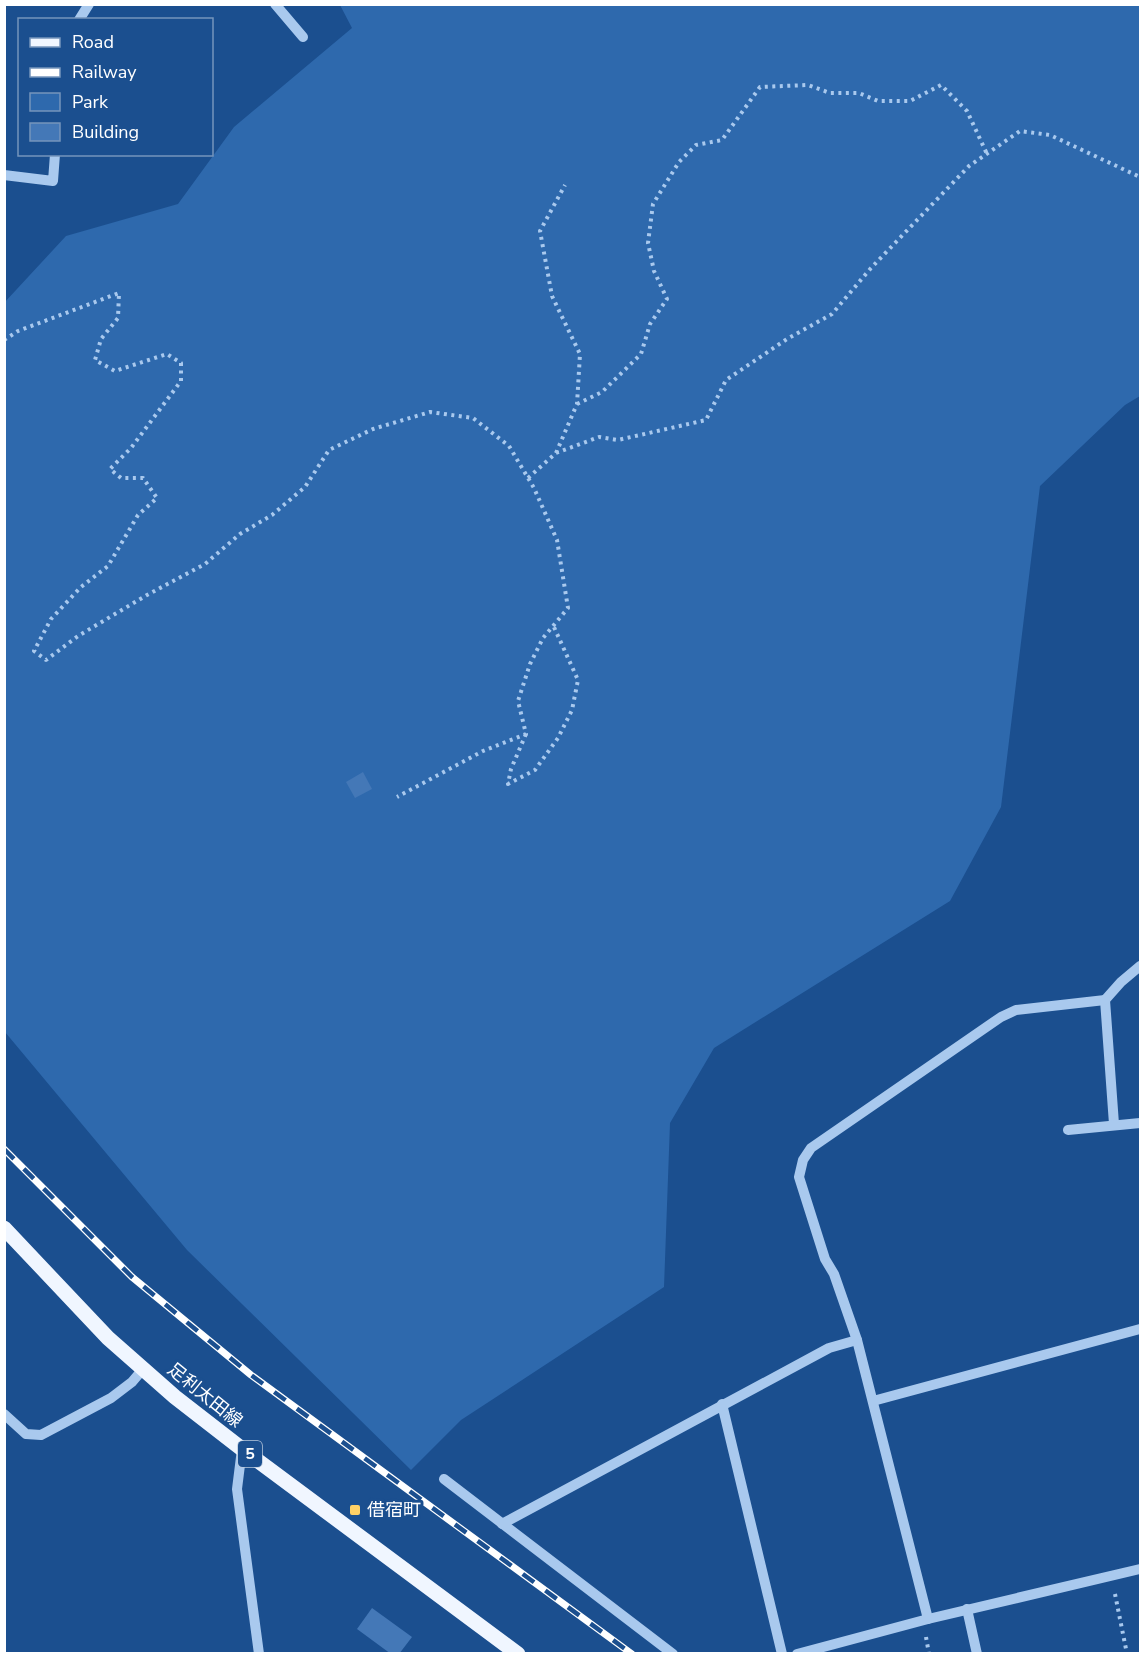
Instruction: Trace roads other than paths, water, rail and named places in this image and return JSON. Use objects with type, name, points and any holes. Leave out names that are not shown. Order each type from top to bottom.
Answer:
[{"type":"main road","name":"足利太田線","points":[[4,1228],[78,1308],[143,1369],[242,1449],[518,1653]]},
{"type":"street","points":[[80,18],[89,4]]},
{"type":"street","points":[[275,4],[303,37]]},
{"type":"street","points":[[4,175],[54,181],[55,156]]},
{"type":"street","points":[[1114,1124],[1106,1000],[1121,982],[1140,966]]},
{"type":"street","points":[[928,1619],[857,1340],[834,1274],[825,1259],[799,1178],[803,1160],[811,1148],[1002,1017],[1016,1010],[1106,1000]]},
{"type":"street","points":[[1068,1130],[1140,1123]]},
{"type":"street","points":[[873,1401],[1140,1329]]},
{"type":"street","points":[[502,1524],[829,1348],[857,1340]]},
{"type":"street","points":[[4,1414],[26,1434],[41,1435],[111,1398],[132,1382],[143,1369]]},
{"type":"street","points":[[722,1404],[782,1653]]},
{"type":"street","points":[[242,1449],[237,1489],[259,1653]]},
{"type":"street","points":[[444,1479],[673,1653]]},
{"type":"street","points":[[797,1653],[967,1609],[1140,1569]]},
{"type":"street","points":[[967,1609],[977,1653]]},
{"type":"railway","points":[[4,1149],[132,1277],[251,1375],[632,1654]]},
{"type":"place","name":"借宿町","points":[[355,1510]]}]
